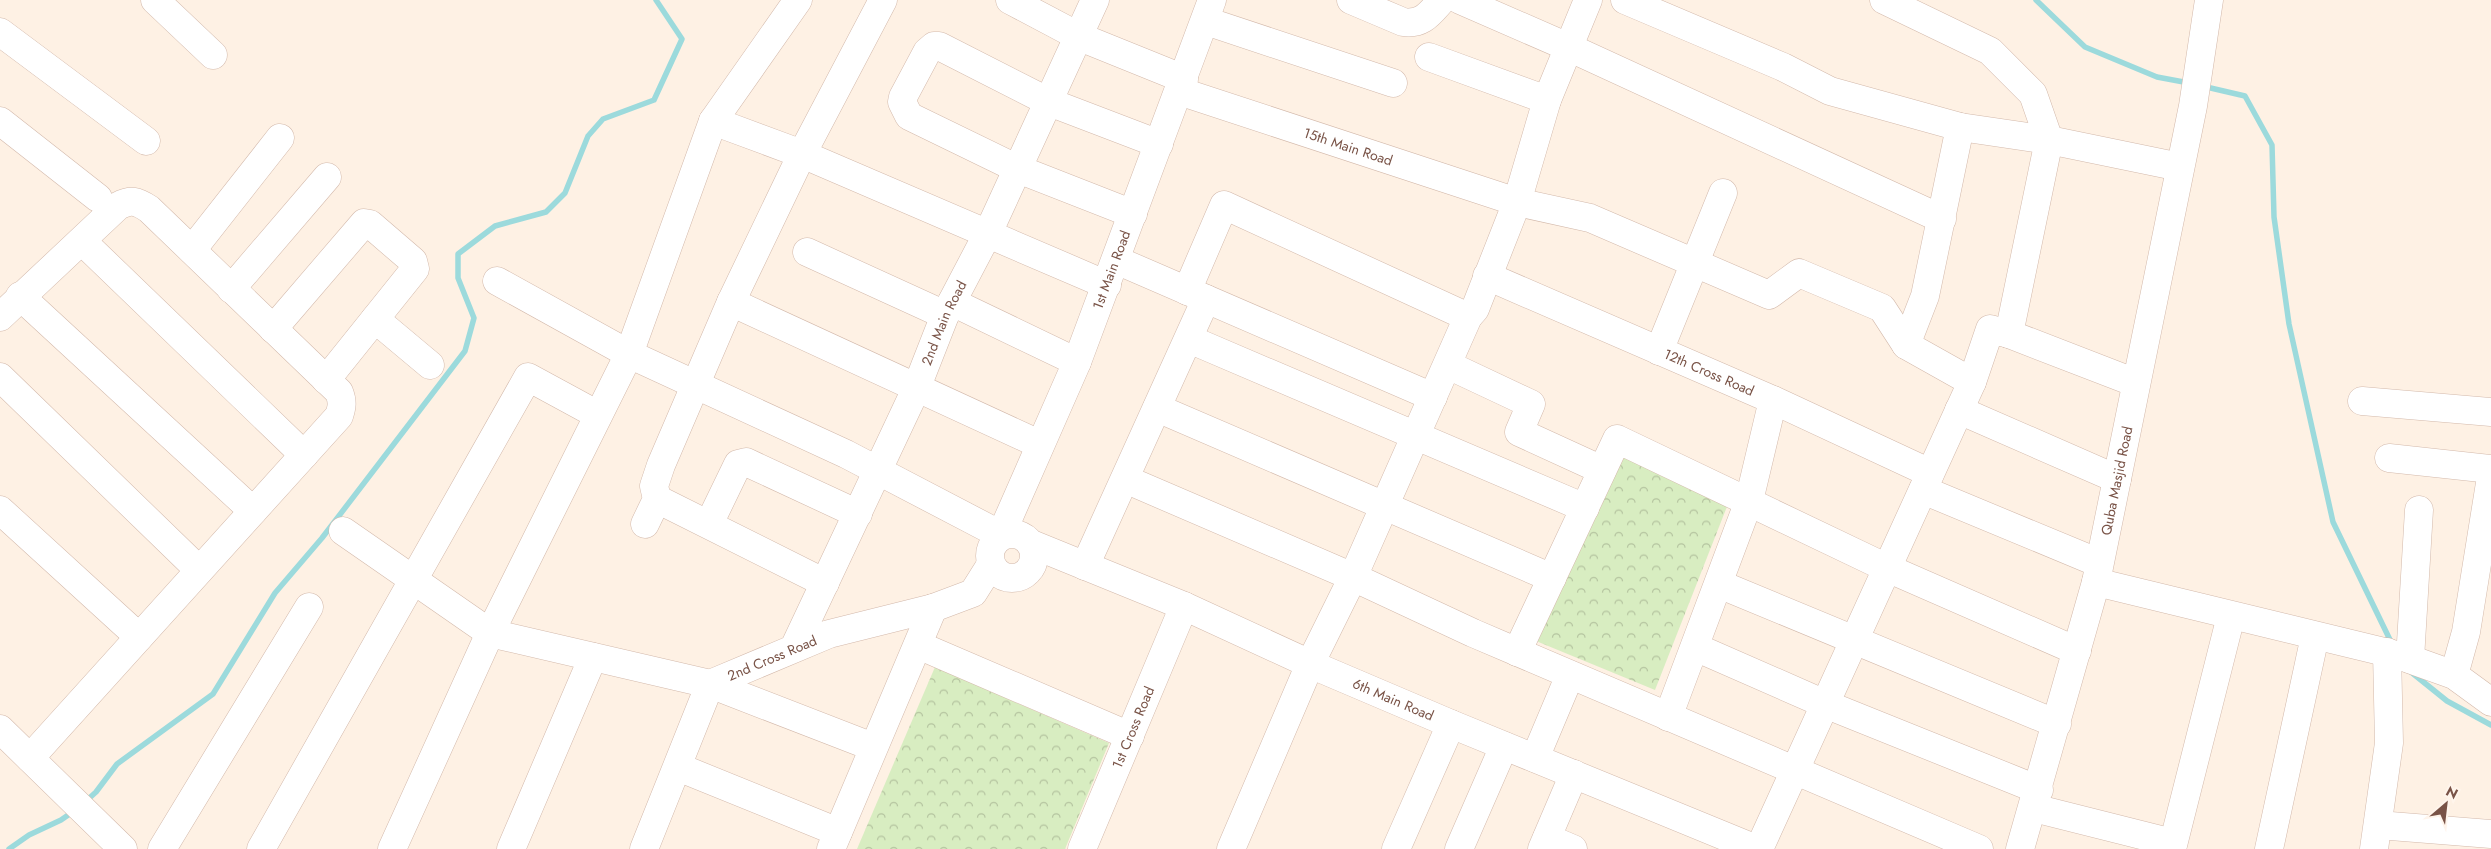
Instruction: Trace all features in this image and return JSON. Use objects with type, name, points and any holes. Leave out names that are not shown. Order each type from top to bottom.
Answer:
[{"type":"street","points":[[392,849],[490,633],[629,354],[713,121],[798,0]]},
{"type":"street","points":[[645,524],[657,499],[654,486],[657,475],[731,302],[802,154],[883,0]]},
{"type":"street","name":"15th Main Road","points":[[1010,0],[1080,37],[1181,85],[1517,202],[1590,218],[1769,295],[1799,273],[1882,308],[1906,345]]},
{"type":"street","name":"2nd Main Road","points":[[794,648],[916,389],[949,309],[988,233],[1080,37],[1095,0]]},
{"type":"street","points":[[1350,0],[1412,24],[1419,23],[1442,0]]},
{"type":"street","points":[[1460,0],[1568,47],[1942,220]]},
{"type":"street","points":[[1232,849],[1310,664],[1353,576],[1448,366],[1468,317],[1475,309],[1517,202],[1547,100],[1588,0]]},
{"type":"street","points":[[1625,0],[1783,67],[1830,91],[1960,127],[2049,140],[2180,166]]},
{"type":"street","points":[[1884,0],[1978,44],[2004,63],[2033,94],[2049,140],[2009,334]]},
{"type":"street","name":"Quba Masjid Road","points":[[2020,849],[2036,799],[2098,573],[2193,106],[2209,0]]},
{"type":"street","points":[[158,1],[212,55]]},
{"type":"street","points":[[1209,11],[1393,83]]},
{"type":"street","name":"1st Main Road","points":[[1001,535],[1077,362],[1209,11]]},
{"type":"street","points":[[0,32],[146,141]]},
{"type":"street","points":[[1133,214],[1018,169],[909,116],[902,102],[903,97],[926,52],[934,46],[939,46],[1049,102],[1159,144]]},
{"type":"street","points":[[1429,57],[1547,100]]},
{"type":"street","points":[[0,121],[98,198]]},
{"type":"street","points":[[713,121],[802,154],[988,233],[1111,272],[1196,295],[1433,396]]},
{"type":"street","points":[[1960,127],[1925,296],[1906,345],[1972,382]]},
{"type":"street","points":[[192,250],[280,138]]},
{"type":"street","points":[[232,289],[327,176]]},
{"type":"street","points":[[1659,351],[1723,193]]},
{"type":"street","points":[[0,317],[20,296],[118,206],[127,201],[138,202],[192,250],[339,392],[342,407],[339,416],[30,758]]},
{"type":"street","points":[[1085,566],[1189,339],[1196,295],[1224,205],[1468,317]]},
{"type":"street","points":[[273,329],[364,223],[370,224],[413,261],[415,269],[326,380]]},
{"type":"street","points":[[82,241],[304,455]]},
{"type":"street","points":[[807,252],[1077,362]]},
{"type":"street","name":"12th Cross Road","points":[[1487,276],[1773,400],[2098,573],[2231,616],[2397,655],[2454,675],[2491,702]]},
{"type":"street","points":[[497,281],[629,354],[878,471],[1001,535],[1019,533],[1034,545],[1034,563],[1022,577],[1004,578],[990,566],[989,548],[1001,535]]},
{"type":"street","points":[[20,296],[253,511]]},
{"type":"street","points":[[731,302],[916,389],[1040,444]]},
{"type":"street","points":[[375,319],[430,365]]},
{"type":"street","points":[[1757,849],[1972,382],[1990,329],[2009,334],[2136,383]]},
{"type":"street","points":[[1189,339],[1584,508]]},
{"type":"street","points":[[1448,366],[1531,404],[1519,432],[1602,470]]},
{"type":"street","points":[[0,377],[199,570]]},
{"type":"street","points":[[261,849],[528,377],[598,415]]},
{"type":"street","points":[[1668,717],[1719,584],[1748,501],[1773,400]]},
{"type":"street","points":[[2362,401],[2491,412]]},
{"type":"street","points":[[1157,408],[1552,578]]},
{"type":"street","points":[[1959,410],[2117,479]]},
{"type":"street","points":[[1517,652],[1617,438],[1887,568],[2077,651]]},
{"type":"street","points":[[2389,458],[2491,469]]},
{"type":"street","points":[[709,524],[738,464],[746,462],[858,514]]},
{"type":"street","points":[[2454,675],[2466,632],[2491,476]]},
{"type":"street","points":[[1125,479],[1353,576],[1570,675],[1794,772],[1979,849]]},
{"type":"street","points":[[657,499],[826,582]]},
{"type":"street","points":[[0,510],[139,637]]},
{"type":"street","points":[[2419,510],[2397,655],[2389,743],[2376,837],[2491,834]]},
{"type":"street","points":[[343,531],[490,633],[710,684],[873,747]]},
{"type":"street","name":"6th Main Road","points":[[1034,545],[1184,606],[1310,664],[1451,724],[1757,849]]},
{"type":"street","name":"2nd Cross Road","points":[[644,849],[710,684],[829,634],[934,608],[973,593],[990,566]]},
{"type":"street","points":[[1719,584],[1855,638],[2057,724]]},
{"type":"street","name":"1st Cross Road","points":[[1082,849],[1184,606]]},
{"type":"street","points":[[162,849],[309,607]]},
{"type":"street","points":[[678,767],[834,841],[934,608]]},
{"type":"street","points":[[1695,647],[2036,799],[2172,846],[2231,616]]},
{"type":"street","points":[[2269,849],[2315,636]]},
{"type":"street","points":[[918,644],[1130,736]]},
{"type":"street","points":[[511,849],[593,657]]},
{"type":"street","points":[[1535,758],[1570,675]]},
{"type":"street","points":[[1396,849],[1451,724]]},
{"type":"street","points":[[0,729],[69,796],[96,831],[124,849]]},
{"type":"street","points":[[1460,849],[1504,746]]},
{"type":"street","points":[[1574,774],[1545,844],[1574,849]]},
{"type":"green space","points":[[1624,456],[1728,504],[1655,690],[1536,641]]},
{"type":"green space","points":[[935,667],[1109,743],[1065,849],[857,849]]},
{"type":"waterway","points":[[85,802],[96,792],[117,764],[213,694],[275,593],[322,538],[465,351],[474,318],[458,278],[458,254],[495,226],[546,212],[565,193],[588,136],[603,119],[654,100],[682,39],[656,0]]},
{"type":"waterway","points":[[2036,0],[2085,47],[2157,77],[2189,83]]},
{"type":"waterway","points":[[2202,86],[2245,96],[2272,145],[2274,217],[2289,324],[2333,522],[2392,644]]},
{"type":"waterway","points":[[2411,672],[2447,701],[2491,725]]},
{"type":"waterway","points":[[9,849],[29,835],[61,820],[74,811]]}]
